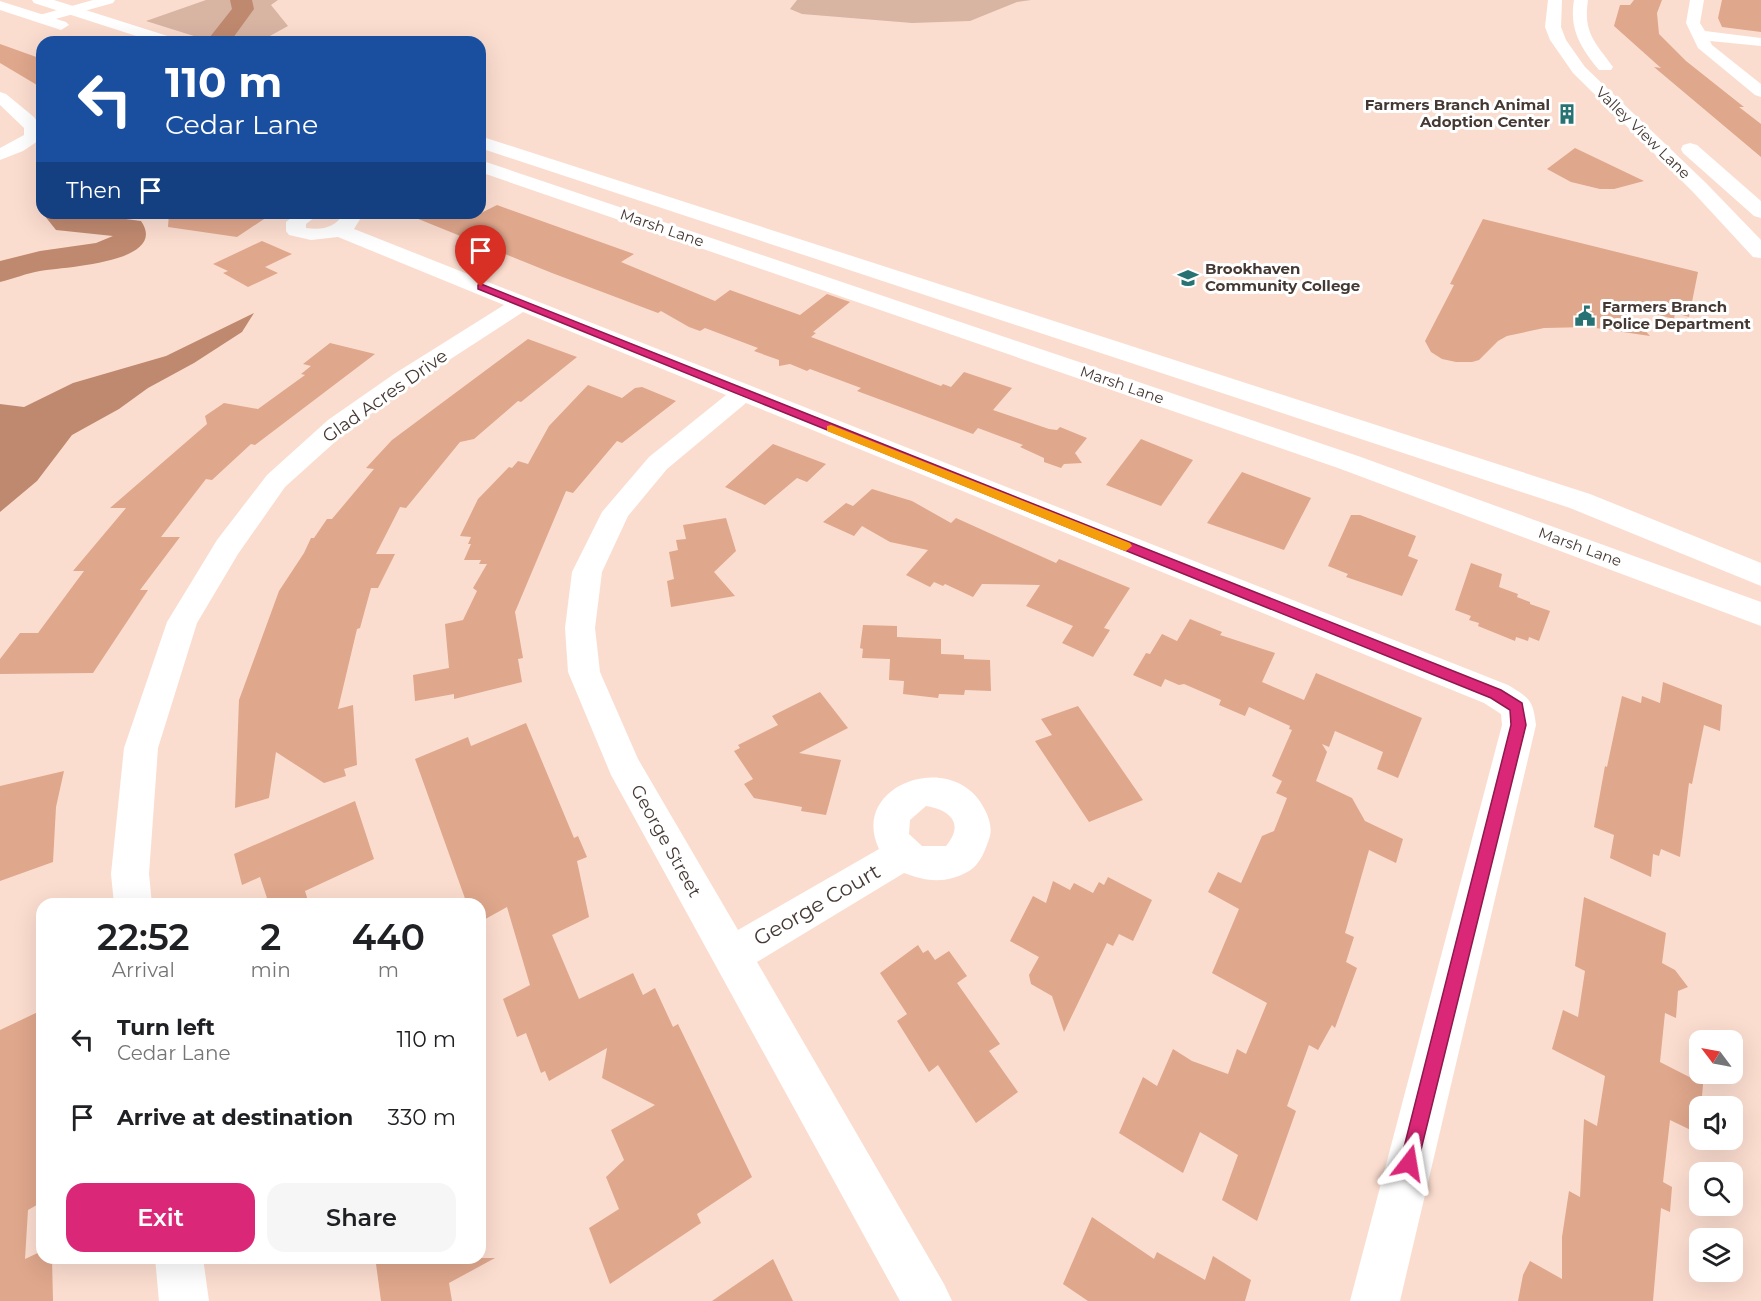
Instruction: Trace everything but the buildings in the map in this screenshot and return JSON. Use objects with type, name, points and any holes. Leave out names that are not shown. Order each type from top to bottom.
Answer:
[{"type":"main road","points":[[39,0],[152,36]]},
{"type":"main road","name":"Valley View Lane","points":[[1555,0],[1553,27],[1558,40],[1591,83],[1761,252]]},
{"type":"main road","name":"Valley View Lane","points":[[1581,0],[1578,15],[1582,37],[1620,82]]},
{"type":"main road","points":[[0,5],[72,29]]},
{"type":"main road","name":"Valley View Lane","points":[[1676,135],[1761,212]]},
{"type":"main road","name":"Marsh Lane","points":[[486,144],[1580,501],[1761,576]]},
{"type":"main road","points":[[1660,150],[1693,152]]},
{"type":"main road","name":"Marsh Lane","points":[[486,168],[1348,462],[1761,614]]},
{"type":"street","points":[[42,19],[108,0]]},
{"type":"street","points":[[1697,0],[1693,16],[1698,35],[1706,48],[1761,92]]},
{"type":"street","points":[[1698,35],[1761,42]]},
{"type":"street","points":[[0,98],[28,121],[33,128],[32,137],[0,155]]},
{"type":"street","points":[[301,219],[296,222],[296,231],[319,234],[344,221],[522,303],[1496,694],[1517,707],[1519,725],[1375,1301]]},
{"type":"street","name":"Glad Acres Drive","points":[[132,898],[130,874],[141,748],[182,622],[227,547],[276,481],[337,426],[403,379],[522,303]]},
{"type":"street","name":"George Street","points":[[742,393],[658,463],[616,512],[587,572],[580,628],[584,672],[623,765],[927,1301]]},
{"type":"street","name":"George Court","points":[[730,956],[903,854]]},
{"type":"street","points":[[180,1264],[184,1301]]},
{"type":"shaded area","points":[[206,0],[278,0],[271,5],[288,26],[270,36],[194,36],[146,21]]},
{"type":"shaded area","points":[[797,0],[1031,0],[1017,2],[970,21],[912,23],[802,14],[790,9]]},
{"type":"shaded area","points":[[254,313],[242,332],[194,363],[148,388],[119,409],[72,435],[37,481],[0,512],[0,404],[24,407],[73,383],[166,356]]},
{"type":"waterway","points":[[223,36],[243,9],[241,0]]},
{"type":"waterway","points":[[0,272],[40,261],[98,253],[130,241],[130,228],[67,223],[64,219]]},
{"type":"slow traffic","points":[[831,429],[1126,546]]},
{"type":"place","name":"Farmers Branch Animal Adoption Center","points":[[1567,114]]},
{"type":"place","name":"Brookhaven Community College","points":[[1188,278]]},
{"type":"place","name":"Farmers Branch Police Department","points":[[1585,316]]},
{"type":"route","points":[[481,287],[1496,694],[1517,707],[1519,725],[1409,1163]]}]
